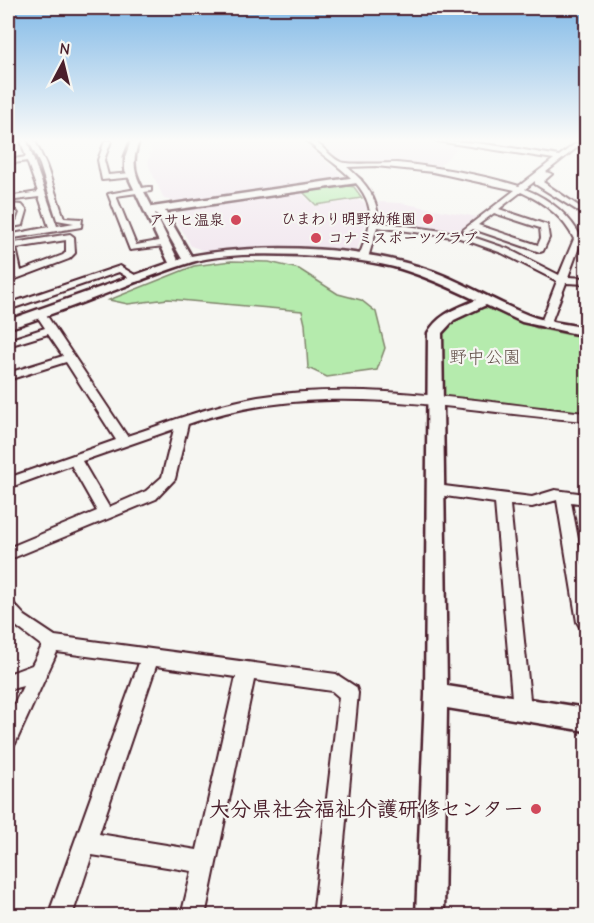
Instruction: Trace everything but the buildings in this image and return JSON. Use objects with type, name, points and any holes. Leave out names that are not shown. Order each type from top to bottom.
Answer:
[{"type":"street","points":[[39,184],[54,229]]},
{"type":"street","points":[[8,237],[78,225],[79,221],[62,220],[50,184]]},
{"type":"street","points":[[138,184],[159,209],[188,260]]},
{"type":"street","points":[[142,184],[148,211],[175,265]]},
{"type":"street","points":[[148,211],[329,184]]},
{"type":"street","points":[[360,184],[372,201],[374,224],[363,258]]},
{"type":"street","points":[[495,184],[519,189],[557,211],[582,239],[562,280],[545,325]]},
{"type":"street","points":[[461,236],[526,184]]},
{"type":"street","points":[[541,184],[586,214]]},
{"type":"street","points":[[143,190],[111,194],[133,248],[164,243]]},
{"type":"street","points":[[8,199],[42,194]]},
{"type":"street","points":[[8,207],[19,207],[24,213],[20,223],[8,226]]},
{"type":"street","points":[[472,226],[540,249],[546,236],[544,227],[493,210]]},
{"type":"street","points":[[374,224],[461,236],[505,251],[562,280],[586,281]]},
{"type":"street","points":[[573,228],[586,229]]},
{"type":"street","points":[[70,237],[71,253],[12,278],[9,247],[70,237]]},
{"type":"street","points":[[8,324],[138,280],[188,260],[219,254],[255,251],[363,258],[400,265],[432,274],[517,316],[545,325],[586,332]]},
{"type":"street","points":[[8,306],[120,269],[138,280]]},
{"type":"street","points":[[430,915],[436,695],[434,402],[437,327],[486,300]]},
{"type":"street","points":[[40,313],[124,441]]},
{"type":"street","points":[[8,343],[51,330]]},
{"type":"street","points":[[8,377],[69,358]]},
{"type":"street","points":[[8,483],[182,421],[250,403],[303,397],[345,396],[586,417]]},
{"type":"street","points":[[8,554],[152,495],[168,479],[182,421]]},
{"type":"street","points":[[74,459],[106,515]]},
{"type":"street","points":[[436,490],[532,502],[555,495],[586,499]]},
{"type":"street","points":[[563,496],[586,622]]},
{"type":"street","points":[[502,498],[522,708]]},
{"type":"street","points":[[8,609],[19,621],[52,643],[336,683],[349,693],[326,915]]},
{"type":"street","points":[[8,737],[52,643]]},
{"type":"street","points":[[60,915],[150,657]]},
{"type":"street","points":[[193,915],[247,670]]},
{"type":"street","points":[[8,682],[38,672]]},
{"type":"street","points":[[436,695],[586,718]]},
{"type":"street","points":[[85,843],[204,862]]},
{"type":"shaded area","points":[[157,184],[298,184],[180,202],[164,199]]},
{"type":"shaded area","points":[[301,193],[315,206],[357,200],[364,202],[368,208],[366,223],[357,250],[351,252],[260,246],[205,251],[191,246],[175,217],[186,210]]},
{"type":"shaded area","name":"ひまわり明野幼稚園","points":[[379,202],[401,203],[477,217],[460,231],[454,232],[385,223],[381,221]]},
{"type":"green space","points":[[354,187],[362,198],[316,205],[303,192]]},
{"type":"green space","points":[[231,261],[269,262],[299,269],[338,294],[361,300],[376,312],[385,348],[377,370],[327,377],[308,368],[302,311],[168,299],[128,304],[109,300],[194,266]]},
{"type":"green space","name":"野中公園","points":[[479,307],[537,328],[586,338],[586,413],[446,399],[440,396],[440,333],[448,322]]},
{"type":"place","name":"ひまわり明野幼稚園","points":[[428,219]]},
{"type":"place","name":"アサヒ温泉","points":[[236,220]]},
{"type":"place","name":"コナミスポーツクラブ","points":[[316,238]]},
{"type":"place","name":"大分県社会福祉介護研修センター","points":[[536,809]]}]
